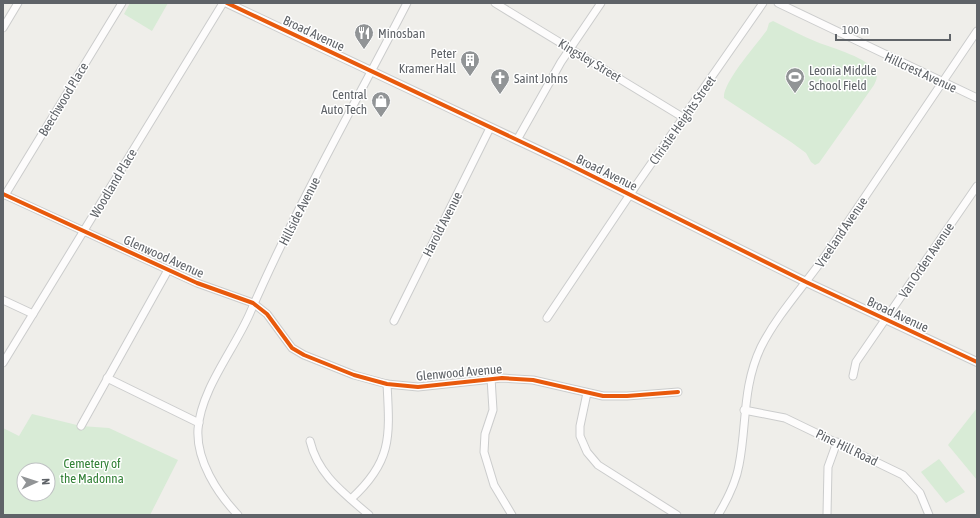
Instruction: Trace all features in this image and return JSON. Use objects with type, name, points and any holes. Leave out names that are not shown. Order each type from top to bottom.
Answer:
[{"type":"street","points":[[3,28],[18,3]]},
{"type":"street","name":"Beechwood Place","points":[[4,194],[122,3]]},
{"type":"street","name":"Woodland Place","points":[[3,363],[223,3]]},
{"type":"street","name":"Broad Avenue","points":[[227,3],[630,194],[806,282],[977,362]]},
{"type":"street","name":"Hillside Avenue","points":[[238,515],[219,491],[200,448],[199,423],[204,402],[371,71],[407,3]]},
{"type":"street","name":"Kingsley Street","points":[[495,3],[684,118]]},
{"type":"street","points":[[517,140],[570,48],[601,3]]},
{"type":"street","name":"Christie Heights Street","points":[[547,318],[630,194],[763,3]]},
{"type":"street","name":"Hillcrest Avenue","points":[[778,3],[977,98]]},
{"type":"street","name":"Vreeland Avenue","points":[[718,515],[728,498],[739,467],[744,410],[750,377],[761,348],[769,333],[806,282],[977,31]]},
{"type":"street","name":"Harold Avenue","points":[[394,321],[490,128]]},
{"type":"street","name":"Van Orden Avenue","points":[[853,376],[856,362],[977,186]]},
{"type":"street","name":"Glenwood Avenue","points":[[4,194],[197,283],[253,303],[267,314],[292,348],[304,355],[354,375],[388,384],[418,387],[436,386],[491,378],[533,380],[587,393],[619,397],[678,392]]},
{"type":"street","points":[[81,426],[168,270]]},
{"type":"street","points":[[3,300],[33,314]]},
{"type":"street","points":[[108,378],[199,423]]},
{"type":"street","points":[[491,378],[493,410],[485,434],[484,452],[494,485],[512,515]]},
{"type":"street","points":[[351,499],[373,477],[385,451],[389,428],[388,384]]},
{"type":"street","points":[[587,393],[580,426],[582,443],[589,455],[598,465],[677,515]]},
{"type":"street","name":"Pine Hill Road","points":[[744,410],[785,418],[903,475],[920,493],[928,515]]},
{"type":"street","points":[[310,441],[316,460],[323,472],[370,515]]},
{"type":"street","points":[[827,515],[828,467],[837,442]]},
{"type":"green space","points":[[130,3],[168,3],[152,31],[124,14]]},
{"type":"green space","name":"Leonia Middle School Field","points":[[773,21],[811,40],[859,58],[877,74],[874,85],[819,163],[815,165],[811,162],[806,153],[724,98],[728,83],[767,30],[769,23]]},
{"type":"green space","points":[[977,408],[977,480],[948,445]]},
{"type":"green space","name":"Cemetery of the Madonna","points":[[32,414],[81,426],[109,428],[178,460],[150,515],[3,515],[3,428],[19,436]]},
{"type":"green space","points":[[939,459],[965,492],[946,503],[921,472]]},
{"type":"cycle path","points":[[227,3],[566,163],[806,282],[977,362]]},
{"type":"cycle path","points":[[3,194],[197,283],[253,303],[267,314],[292,348],[304,355],[354,375],[387,384],[418,387],[502,378],[533,380],[603,396],[627,396],[678,392]]},
{"type":"place","name":"Minosban","points":[[364,50]]},
{"type":"place","name":"Peter Kramer Hall","points":[[470,77]]},
{"type":"place","name":"Leonia Middle School Field","points":[[795,94]]},
{"type":"place","name":"Saint Johns","points":[[500,95]]},
{"type":"place","name":"Central Auto Tech","points":[[381,118]]}]
